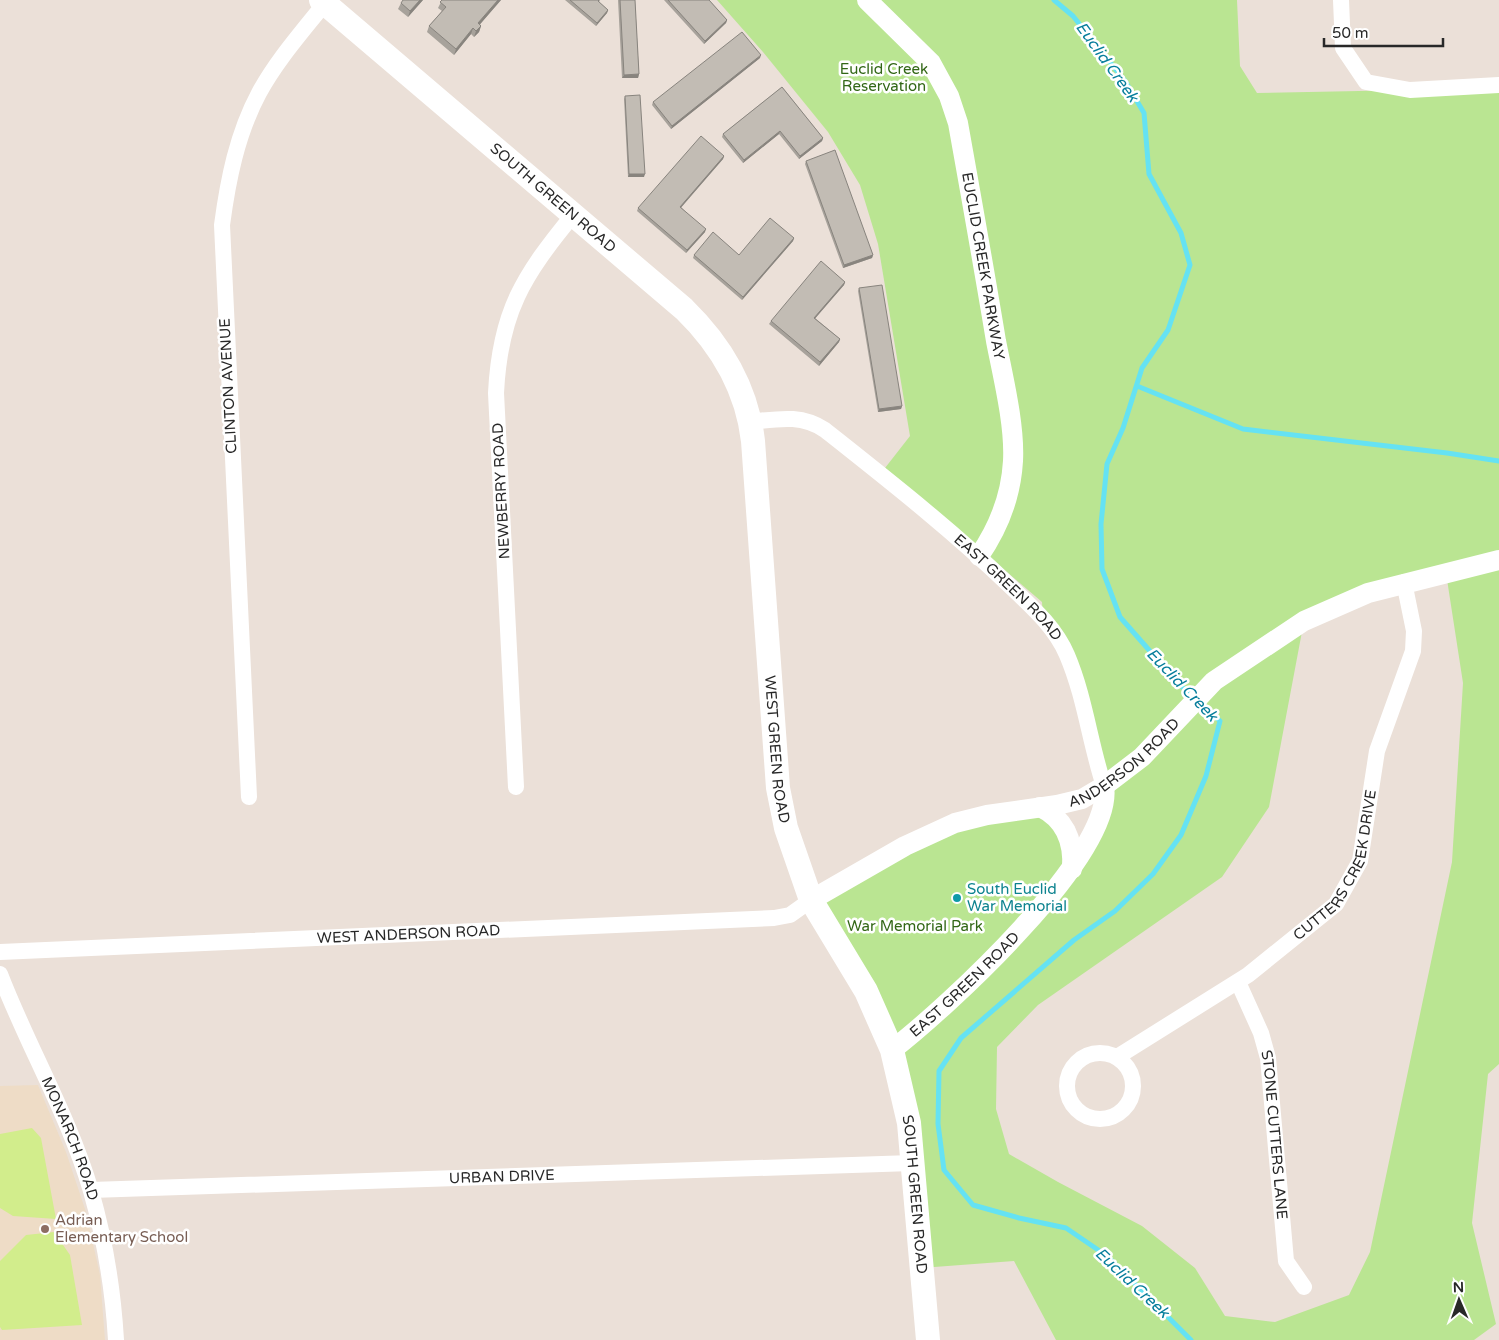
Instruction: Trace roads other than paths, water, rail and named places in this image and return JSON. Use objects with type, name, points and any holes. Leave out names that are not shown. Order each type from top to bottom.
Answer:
[{"type":"main road","name":"SOUTH GREEN ROAD","points":[[323,1],[701,326],[730,368],[747,406],[750,422]]},
{"type":"main road","name":"WEST GREEN ROAD","points":[[750,422],[778,788],[786,828],[811,900],[866,991],[892,1050]]},
{"type":"main road","name":"SOUTH GREEN ROAD","points":[[892,1050],[909,1123],[928,1340]]},
{"type":"street","name":"EUCLID CREEK PARKWAY","points":[[867,0],[931,63],[949,96],[958,123],[1008,406],[1013,459],[1010,486],[1003,511],[995,533],[979,556]]},
{"type":"street","points":[[1341,0],[1343,48],[1366,82],[1410,90],[1499,85]]},
{"type":"street","name":"CLINTON AVENUE","points":[[249,797],[222,226],[238,145],[259,93],[323,1]]},
{"type":"street","name":"NEWBERRY ROAD","points":[[516,787],[496,393],[497,367],[507,318],[518,292],[539,258],[573,215]]},
{"type":"street","name":"EAST GREEN ROAD","points":[[750,422],[796,418],[815,424],[979,556],[1044,619],[1057,635],[1068,656],[1093,754],[1104,786],[1106,796],[1102,811],[1072,869],[1045,905],[938,1012],[892,1050]]},
{"type":"street","name":"ANDERSON ROAD","points":[[811,900],[860,870],[924,836],[955,823],[987,815],[1069,804],[1104,786],[1142,757],[1214,681],[1304,621],[1340,604],[1404,582],[1499,560]]},
{"type":"street","name":"CUTTERS CREEK DRIVE","points":[[1117,1057],[1238,982],[1336,904],[1360,861],[1377,751],[1413,651],[1414,631],[1404,582]]},
{"type":"street","points":[[1040,807],[1061,820],[1073,858],[1072,869]]},
{"type":"street","name":"WEST ANDERSON ROAD","points":[[0,952],[774,918],[790,915],[811,900]]},
{"type":"street","name":"MONARCH ROAD","points":[[0,974],[91,1190],[107,1256],[114,1299],[116,1340]]},
{"type":"street","name":"STONE CUTTERS LANE","points":[[1238,982],[1261,1033],[1268,1058],[1286,1260],[1304,1287]]},
{"type":"street","points":[[1104,1053],[1117,1057],[1128,1068],[1134,1082],[1132,1097],[1128,1104],[1123,1110],[1110,1118],[1094,1118],[1080,1112],[1068,1095],[1068,1081],[1077,1062],[1090,1054],[1104,1053]]},
{"type":"street","name":"URBAN DRIVE","points":[[91,1190],[912,1163]]},
{"type":"waterway","name":"Euclid Creek","points":[[1054,0],[1073,16],[1125,81],[1144,113],[1149,174],[1181,233],[1190,265],[1168,330],[1142,368],[1123,428],[1107,464],[1101,524],[1102,569],[1120,617],[1178,683],[1192,696]]},
{"type":"waterway","points":[[1137,386],[1243,429],[1499,461]]},
{"type":"waterway","name":"Euclid Creek","points":[[1191,1340],[1107,1256],[1066,1228],[1019,1218],[973,1205],[944,1170],[938,1124],[939,1071],[961,1038],[1074,940],[1115,911],[1153,874],[1181,835],[1206,776],[1220,721],[1199,702]]},
{"type":"place","name":"South Euclid War Memorial","points":[[957,898]]},
{"type":"place","name":"Adrian Elementary School","points":[[45,1229]]},
{"type":"park label","name":"Euclid Creek Reservation","points":[[884,78]]},
{"type":"park label","name":"War Memorial Park","points":[[915,926]]}]
